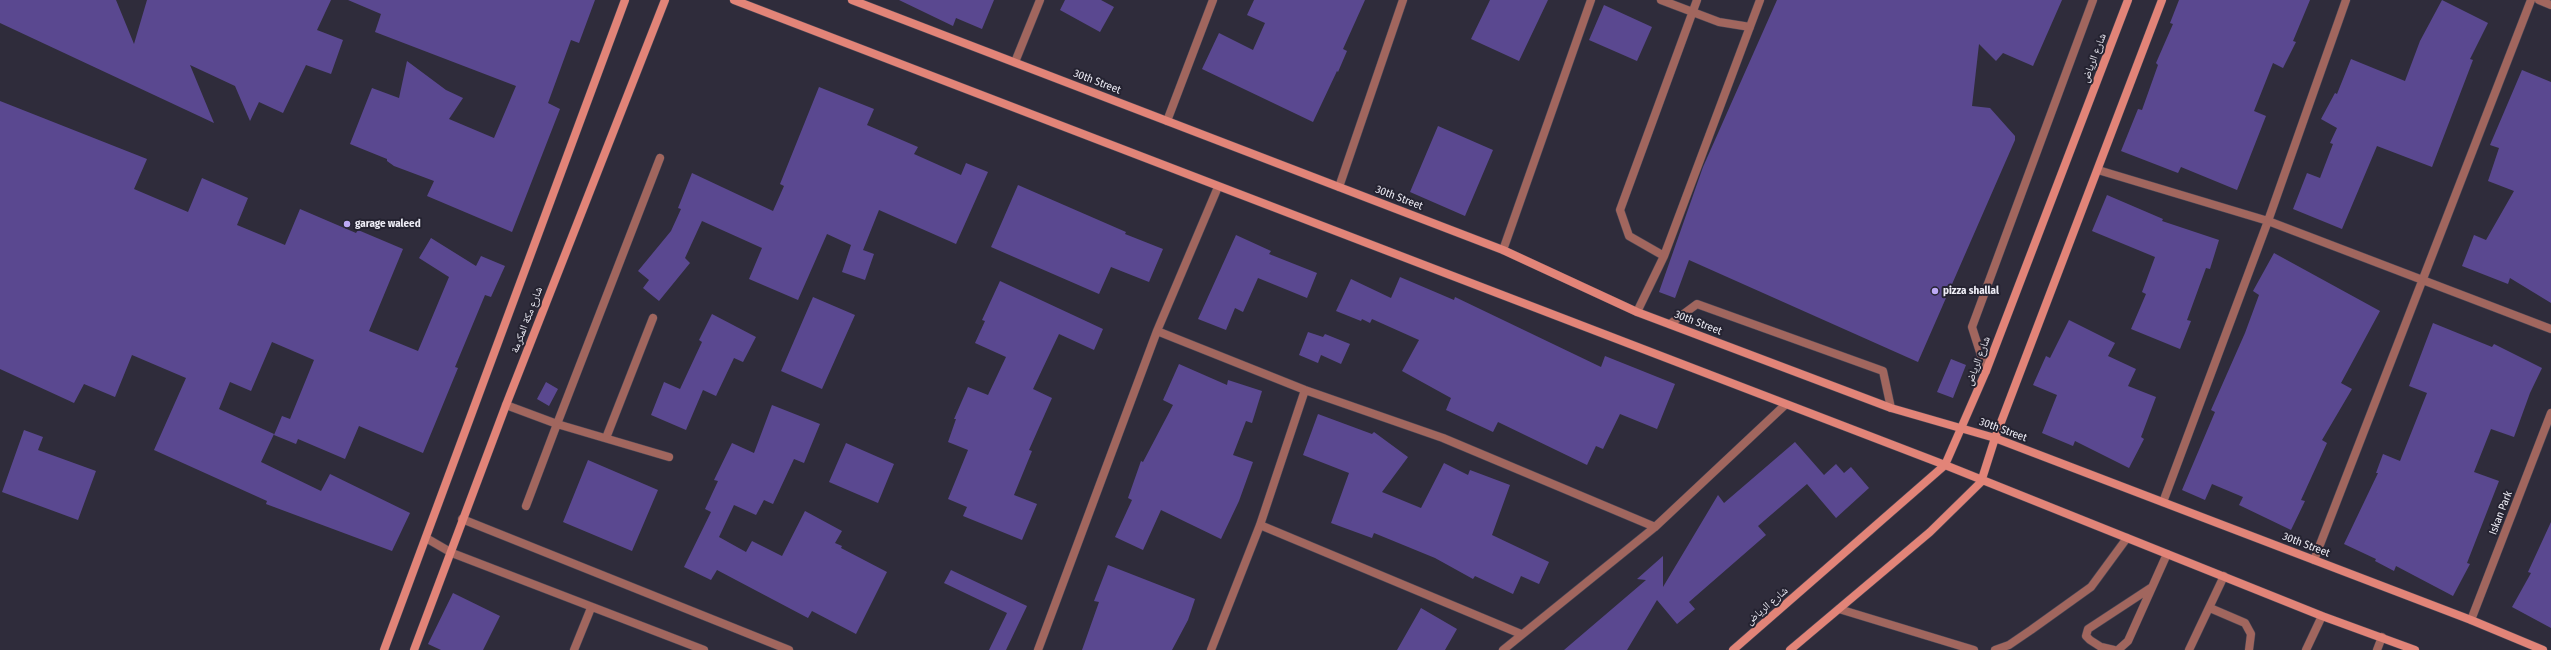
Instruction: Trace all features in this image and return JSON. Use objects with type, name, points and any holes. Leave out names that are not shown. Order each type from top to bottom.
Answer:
[{"type":"street","name":"شارع مكة المكرمة","points":[[384,650],[533,243],[625,0]]},
{"type":"street","name":"شارع مكة المكرمة","points":[[414,650],[452,553],[462,519],[506,405],[665,0]]},
{"type":"street","points":[[734,0],[1945,465],[1982,482],[2224,576],[2322,616],[2415,650]]},
{"type":"street","name":"30th Street","points":[[852,0],[1503,250],[1637,312],[1891,408],[1963,427],[1995,438],[2471,620],[2543,650]]},
{"type":"street","points":[[1015,62],[1040,0]]},
{"type":"street","points":[[1167,121],[1213,0]]},
{"type":"street","points":[[1339,187],[1403,0]]},
{"type":"street","points":[[1503,250],[1592,0]]},
{"type":"street","points":[[1661,0],[1720,22],[1750,27]]},
{"type":"street","points":[[1664,256],[1629,236],[1620,210],[1692,12],[1698,0]]},
{"type":"street","points":[[1637,312],[1664,256],[1760,0]]},
{"type":"street","points":[[1986,371],[1972,327],[2093,0]]},
{"type":"street","name":"شارع الرياض","points":[[1733,650],[1945,465],[1963,427],[1986,371],[2128,0]]},
{"type":"street","points":[[1790,650],[1930,532],[1982,482],[1995,438],[2162,0]]},
{"type":"street","points":[[2163,502],[2268,221],[2346,0]]},
{"type":"street","points":[[2314,560],[2531,0]]},
{"type":"street","points":[[2539,0],[2551,5]]},
{"type":"street","points":[[526,506],[660,158]]},
{"type":"street","points":[[2098,170],[2268,221],[2551,329]]},
{"type":"street","points":[[1038,650],[1157,331],[1218,187]]},
{"type":"street","points":[[1670,324],[1697,304],[1883,371],[1891,408]]},
{"type":"street","points":[[606,438],[653,318]]},
{"type":"street","points":[[1157,331],[1305,390],[1443,438],[1655,527]]},
{"type":"street","points":[[1211,650],[1260,525],[1305,390]]},
{"type":"street","points":[[506,405],[557,424],[670,457]]},
{"type":"street","points":[[1503,650],[1655,527],[1786,405]]},
{"type":"street","name":"Iskan Park","points":[[2471,620],[2551,413]]},
{"type":"street","points":[[462,519],[789,650]]},
{"type":"street","points":[[1260,525],[1521,634]]},
{"type":"street","points":[[426,538],[452,553],[591,608],[704,650]]},
{"type":"street","points":[[1995,650],[2009,645],[2091,586],[2127,538]]},
{"type":"street","points":[[2118,650],[2128,641],[2167,554]]},
{"type":"street","points":[[2189,650],[2224,576]]},
{"type":"street","points":[[2114,650],[2100,647],[2090,640],[2086,636],[2088,629],[2152,587]]},
{"type":"street","points":[[574,650],[591,608]]},
{"type":"street","points":[[2210,608],[2245,623],[2251,634],[2249,650]]},
{"type":"street","points":[[1839,609],[1974,650]]},
{"type":"street","points":[[2306,650],[2322,616]]},
{"type":"street","points":[[2377,650],[2382,637]]},
{"type":"building","points":[[0,0],[116,0],[134,44],[147,0],[331,0],[317,30],[343,40],[331,74],[306,65],[283,113],[259,102],[250,121],[235,86],[190,65],[214,123],[0,23]]},
{"type":"building","points":[[348,0],[595,0],[579,43],[571,40],[548,103],[560,109],[512,232],[427,196],[434,181],[394,166],[387,161],[387,159],[350,144],[372,88],[399,98],[407,61],[446,90],[463,98],[449,119],[494,138],[516,86],[375,32],[381,14]]},
{"type":"building","points":[[899,0],[994,0],[982,29],[956,18],[953,26]]},
{"type":"building","points":[[1065,0],[1101,0],[1114,7],[1100,32],[1060,10]]},
{"type":"building","points":[[1254,0],[1365,0],[1343,49],[1347,51],[1313,122],[1202,69],[1219,33],[1253,50],[1265,23],[1247,15]]},
{"type":"building","points":[[1490,0],[1548,0],[1519,61],[1471,39]]},
{"type":"building","points":[[1777,0],[2062,0],[2033,66],[2003,53],[1996,61],[1979,44],[1972,106],[1990,108],[2015,136],[2015,140],[1918,362],[1689,260],[1675,298],[1659,292],[1703,167]]},
{"type":"building","points":[[2179,0],[2310,0],[2293,41],[2296,42],[2283,68],[2273,63],[2254,111],[2266,116],[2237,190],[2181,167],[2178,173],[2121,151],[2138,109],[2142,110],[2158,65],[2156,63],[2173,24],[2170,23]]},
{"type":"building","points":[[2442,0],[2488,23],[2470,59],[2473,60],[2432,167],[2377,146],[2342,229],[2293,209],[2307,173],[2320,178],[2333,144],[2330,143],[2337,128],[2321,119],[2335,93],[2337,94],[2351,59],[2405,81],[2420,41]]},
{"type":"building","points":[[1604,5],[1652,27],[1637,61],[1589,40]]},
{"type":"building","points":[[2522,70],[2551,82],[2551,303],[2510,278],[2508,284],[2462,266],[2474,235],[2486,240],[2514,191],[2488,181],[2499,148],[2490,145]]},
{"type":"building","points":[[819,87],[874,109],[867,125],[918,147],[914,154],[961,175],[966,163],[988,172],[956,244],[879,210],[863,250],[874,254],[865,280],[842,272],[851,245],[827,234],[798,300],[749,279],[762,248],[702,221],[685,258],[690,263],[659,301],[643,288],[649,280],[638,271],[671,231],[681,209],[678,208],[692,173],[773,211],[784,186],[780,184]]},
{"type":"building","points":[[0,101],[147,159],[134,189],[188,212],[202,178],[248,198],[237,225],[285,245],[300,209],[356,233],[358,230],[403,249],[369,331],[418,351],[449,277],[419,258],[431,238],[476,266],[481,256],[505,266],[491,297],[485,295],[455,367],[458,368],[423,453],[359,426],[345,459],[298,439],[296,444],[274,435],[282,416],[290,419],[314,360],[272,342],[251,391],[230,382],[219,409],[274,434],[261,462],[321,491],[330,474],[410,513],[392,551],[266,504],[267,501],[154,450],[186,378],[132,355],[115,397],[84,384],[74,403],[0,369]]},
{"type":"building","points":[[1438,126],[1493,150],[1465,216],[1410,192]]},
{"type":"building","points":[[1018,185],[1126,232],[1125,234],[1163,249],[1149,282],[1111,267],[1099,294],[991,247]]},
{"type":"building","points":[[2107,195],[2163,219],[2162,221],[2219,240],[2210,269],[2206,268],[2187,320],[2191,321],[2180,349],[2131,329],[2146,294],[2142,292],[2155,257],[2092,231]]},
{"type":"building","points":[[1236,235],[1271,251],[1269,254],[1317,273],[1307,298],[1258,278],[1243,312],[1235,308],[1226,330],[1198,319]]},
{"type":"building","points":[[2274,253],[2380,311],[2341,383],[2352,389],[2322,440],[2327,443],[2301,500],[2305,501],[2291,530],[2239,505],[2243,497],[2212,484],[2205,500],[2182,490],[2215,412],[2211,410],[2245,333],[2259,295],[2253,291]]},
{"type":"building","points":[[1400,277],[1454,300],[1455,297],[1601,367],[1605,356],[1675,384],[1657,429],[1620,414],[1603,449],[1596,446],[1587,465],[1498,422],[1493,432],[1446,410],[1451,398],[1402,371],[1419,340],[1372,319],[1370,323],[1362,319],[1361,321],[1336,311],[1351,279],[1391,298]]},
{"type":"building","points":[[1000,281],[1103,329],[1094,350],[1059,334],[1033,389],[1052,398],[1029,450],[1032,451],[1014,495],[1037,504],[1022,540],[963,516],[967,507],[948,499],[968,450],[948,442],[956,419],[954,419],[968,387],[988,395],[1006,357],[975,343],[985,321],[982,320]]},
{"type":"building","points":[[813,297],[855,315],[822,389],[781,371]]},
{"type":"building","points":[[712,314],[756,337],[743,362],[734,358],[716,396],[703,390],[686,430],[651,415],[664,382],[680,389],[702,342],[699,340]]},
{"type":"building","points":[[2069,320],[2115,343],[2108,356],[2136,369],[2128,386],[2156,397],[2141,437],[2144,439],[2129,468],[2075,441],[2073,446],[2042,433],[2057,395],[2033,385],[2046,356],[2050,358]]},
{"type":"building","points":[[2433,323],[2492,347],[2494,344],[2542,368],[2530,393],[2514,437],[2491,429],[2474,472],[2499,481],[2467,563],[2470,564],[2453,596],[2396,566],[2394,571],[2375,561],[2376,559],[2344,544],[2378,473],[2376,473],[2383,454],[2400,461],[2427,393],[2409,386]]},
{"type":"building","points":[[1308,332],[1323,337],[1325,334],[1350,344],[1341,364],[1321,355],[1318,363],[1299,355]]},
{"type":"building","points":[[1951,359],[1966,365],[1953,398],[1937,392]]},
{"type":"building","points":[[1179,364],[1227,385],[1228,380],[1262,391],[1252,423],[1246,421],[1233,455],[1253,462],[1239,501],[1221,539],[1161,510],[1143,550],[1115,537],[1132,500],[1128,498],[1141,461],[1143,462],[1173,405],[1163,400]]},
{"type":"building","points":[[546,382],[558,389],[549,406],[537,399]]},
{"type":"building","points":[[772,405],[820,424],[804,463],[794,459],[773,504],[764,500],[756,515],[734,505],[719,537],[746,552],[752,541],[782,556],[805,511],[842,531],[835,543],[842,546],[841,548],[887,572],[856,634],[812,611],[808,618],[717,570],[711,580],[684,567],[711,512],[705,509],[718,481],[714,480],[732,443],[754,453]]},
{"type":"building","points":[[1318,414],[1372,434],[1374,432],[1408,457],[1382,492],[1421,508],[1444,463],[1468,475],[1470,470],[1510,485],[1492,535],[1549,562],[1539,584],[1521,576],[1513,594],[1475,576],[1473,579],[1435,558],[1374,533],[1372,538],[1331,523],[1349,473],[1303,455]]},
{"type":"building","points":[[24,430],[43,437],[38,450],[96,471],[78,520],[2,492]]},
{"type":"building","points":[[1795,442],[1824,475],[1836,464],[1844,473],[1851,467],[1869,488],[1836,518],[1807,484],[1758,526],[1766,535],[1689,602],[1695,609],[1677,624],[1657,600],[1627,650],[1564,650],[1646,580],[1637,579],[1663,556],[1663,587],[1718,495],[1724,503]]},
{"type":"building","points":[[846,443],[894,464],[878,503],[829,482]]},
{"type":"building","points":[[588,460],[658,490],[632,551],[563,522]]},
{"type":"building","points":[[2551,522],[2551,628],[2512,607],[2531,573],[2528,572]]},
{"type":"building","points":[[1108,565],[1195,599],[1188,620],[1172,650],[1082,650],[1099,602],[1094,601]]},
{"type":"building","points":[[951,570],[1027,606],[1006,650],[989,650],[1007,613],[944,583]]},
{"type":"building","points":[[453,593],[500,616],[483,650],[441,650],[428,644]]},
{"type":"building","points":[[1421,608],[1457,629],[1445,650],[1397,650]]},
{"type":"place","name":"garage waleed","points":[[347,224]]},
{"type":"place","name":"pizza shallal","points":[[1935,291]]}]
